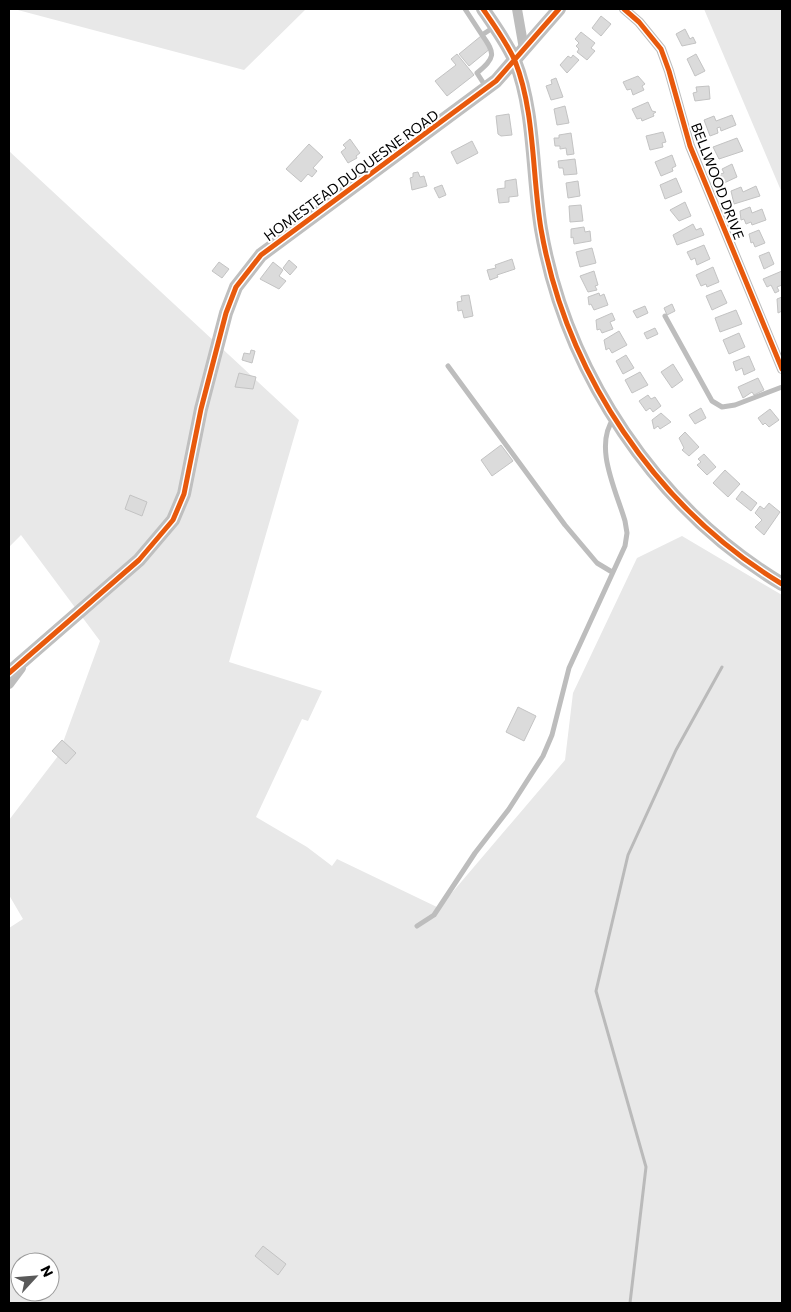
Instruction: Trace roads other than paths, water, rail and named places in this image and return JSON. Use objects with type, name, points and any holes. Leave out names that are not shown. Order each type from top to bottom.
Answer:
[{"type":"street","points":[[483,9],[515,60],[525,100],[541,228],[553,281],[580,356],[639,455],[661,481],[726,545],[782,584]]},
{"type":"street","points":[[517,9],[524,49]]},
{"type":"street","name":"HOMESTEAD DUQUESNE ROAD","points":[[9,674],[139,560],[173,520],[184,494],[202,408],[226,313],[236,287],[261,255],[487,88],[515,60],[559,9]]},
{"type":"street","name":"BELLWOOD DRIVE","points":[[624,9],[639,22],[661,50],[669,71],[690,146],[782,369]]},
{"type":"street","points":[[9,684],[29,657]]},
{"type":"lane","points":[[465,9],[492,48],[493,54],[489,62],[477,73],[487,88]]},
{"type":"lane","points":[[482,35],[495,27]]},
{"type":"lane","points":[[664,316],[706,393],[717,404],[722,407],[735,404],[782,387]]},
{"type":"lane","points":[[448,366],[565,526],[597,563],[612,572]]},
{"type":"lane","points":[[416,926],[434,915],[475,854],[509,809],[543,756],[552,735],[569,668],[625,546],[627,533],[605,444],[607,428],[615,417]]},
{"type":"waterway","points":[[630,1303],[646,1167],[596,991],[628,855],[676,750],[722,667]]}]
